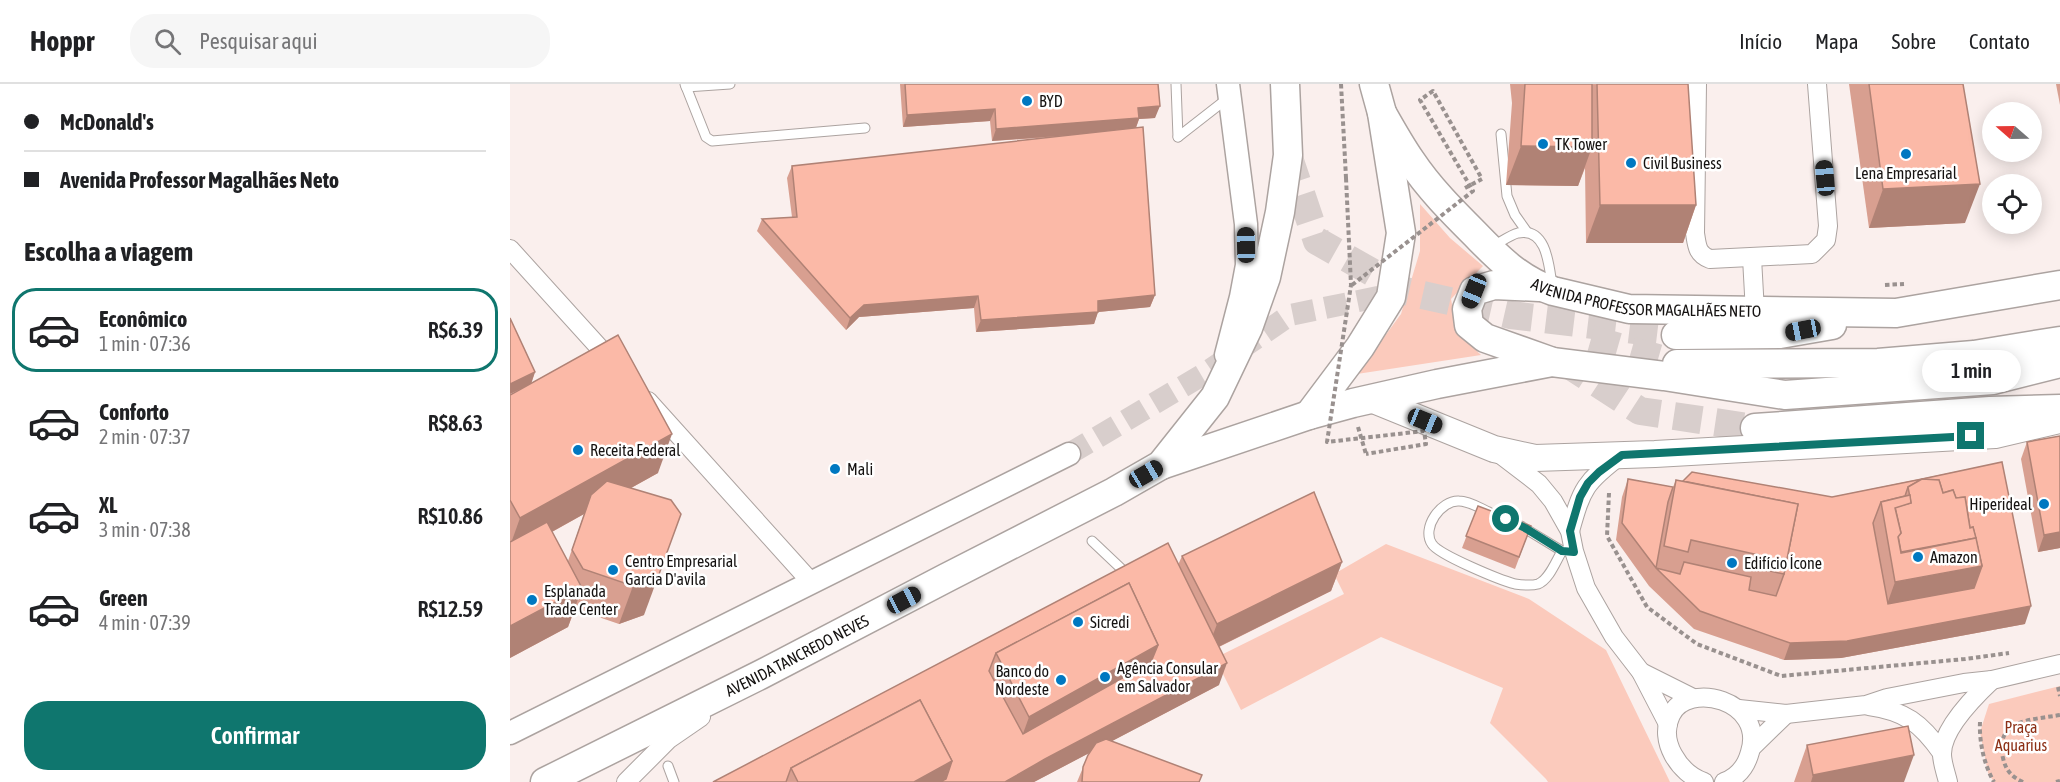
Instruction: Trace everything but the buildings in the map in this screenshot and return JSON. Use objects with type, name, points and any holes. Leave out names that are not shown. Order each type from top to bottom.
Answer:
[{"type":"main road","name":"AVENIDA TANCREDO NEVES","points":[[545,782],[760,675],[1114,492],[1161,465],[1215,397],[1248,328],[1266,277],[1280,212],[1288,155],[1285,84]]},
{"type":"main road","points":[[1309,415],[1360,347],[1391,297],[1401,233],[1382,113],[1374,84]]},
{"type":"main road","name":"AVENIDA PROFESSOR MAGALHÃES NETO","points":[[1382,113],[1411,161],[1443,201],[1518,274],[1547,289],[1629,309],[1896,313],[2060,285]]},
{"type":"main road","points":[[1547,289],[1494,285],[1474,291],[1467,309],[1469,325],[1485,338],[1552,362],[1664,376],[1785,395],[1993,380],[2060,363]]},
{"type":"main road","points":[[1676,335],[1780,334],[1896,313]]},
{"type":"main road","points":[[1675,363],[1878,363],[1974,355],[2060,341]]},
{"type":"main road","points":[[1161,465],[1309,415],[1427,386],[1552,362]]},
{"type":"main road","points":[[1371,399],[1494,450],[1535,458],[1995,435],[2060,420]]},
{"type":"main road","points":[[1755,428],[1990,411],[2060,409]]},
{"type":"street","points":[[1697,84],[1695,233],[1702,256],[1710,259],[1812,254],[1826,240],[1828,226],[1817,84]]},
{"type":"street","name":"AVENIDA TANCREDO NEVES","points":[[1215,397],[1247,265],[1246,224],[1229,90]]},
{"type":"street","points":[[510,249],[811,582]]},
{"type":"street","points":[[1752,258],[1755,312]]},
{"type":"street","points":[[1494,450],[1539,484],[1553,501],[1570,531]]},
{"type":"street","points":[[510,733],[1069,454]]},
{"type":"street","points":[[1622,455],[1599,472],[1588,483],[1580,497],[1570,531],[1568,551],[1597,609],[1614,637],[1641,672],[1668,724]]},
{"type":"street","points":[[1739,709],[1786,714],[1866,705],[1887,698],[1992,680],[2060,664]]},
{"type":"street","points":[[1641,672],[1691,697],[1723,701],[1739,709],[1748,718],[1753,732],[1752,747],[1741,771],[1729,781]]},
{"type":"street","points":[[626,782],[669,739],[760,675]]},
{"type":"street","points":[[1942,753],[1950,730],[1961,712],[1992,680]]},
{"type":"street","points":[[1691,697],[1671,713],[1668,724],[1668,741],[1674,757],[1683,770],[1698,781]]},
{"type":"street","points":[[1866,705],[1888,708],[1909,717],[1927,732],[1942,753],[1948,782]]},
{"type":"street","points":[[1752,747],[1786,714]]},
{"type":"lane","points":[[730,84],[686,85],[706,137],[712,141],[865,128]]},
{"type":"lane","points":[[1176,84],[1178,137],[1229,90]]},
{"type":"lane","points":[[1501,134],[1507,196],[1515,215],[1527,232]]},
{"type":"lane","points":[[1489,248],[1516,234],[1527,232],[1535,235],[1542,243],[1548,258],[1547,289]]},
{"type":"lane","points":[[1496,515],[1457,500],[1440,508],[1432,521],[1428,534],[1432,544],[1457,560],[1513,583],[1539,584],[1568,551],[1515,523]]},
{"type":"lane","points":[[1092,541],[1132,580]]},
{"type":"lane","points":[[668,766],[675,782]]},
{"type":"path","points":[[1341,84],[1351,285],[1327,442],[1424,431],[1426,444],[1366,454]]},
{"type":"path","points":[[1351,285],[1473,191],[1420,100],[1433,91],[1482,179]]},
{"type":"path","points":[[1609,491],[1606,536],[1647,608],[1698,644],[1781,676],[2018,652]]},
{"type":"path","points":[[2047,690],[2059,686],[2060,696]]},
{"type":"path","points":[[2023,782],[2013,778],[2005,766],[2002,738],[2007,728],[2025,721],[2060,715]]},
{"type":"path","points":[[1980,717],[1980,732],[1988,772],[1994,782]]},
{"type":"green space","points":[[1420,204],[1450,238],[1483,266],[1451,299],[1457,332],[1481,355],[1357,374],[1401,314],[1420,251]]},
{"type":"green space","points":[[1386,544],[1529,599],[1606,650],[1670,782],[1548,782],[1490,723],[1503,688],[1381,637],[1241,710],[1215,658],[1344,594],[1334,574]]},
{"type":"green space","name":"Praça Aquarius","points":[[2060,686],[2060,782],[1994,782],[1988,773],[1980,732],[1989,704]]},
{"type":"tunnel","points":[[1288,155],[1317,241],[1405,291],[1511,315],[1676,335]]},
{"type":"tunnel","points":[[1069,454],[1204,374],[1290,315],[1403,292]]},
{"type":"tunnel","points":[[1591,339],[1675,363]]},
{"type":"tunnel","points":[[1563,361],[1640,411],[1755,428]]},
{"type":"place","name":"BYD","points":[[1027,101]]},
{"type":"place","name":"TK Tower","points":[[1543,144]]},
{"type":"place","name":"Lena Empresarial","points":[[1906,154]]},
{"type":"place","name":"Civil Business","points":[[1631,163]]},
{"type":"place","name":"Receita Federal","points":[[578,450]]},
{"type":"place","name":"Mali","points":[[835,469]]},
{"type":"place","name":"Hiperideal","points":[[2044,504]]},
{"type":"place","name":"Amazon","points":[[1918,557]]},
{"type":"place","name":"Edifício Ícone","points":[[1732,563]]},
{"type":"place","name":"Centro Empresarial Garcia D'avila","points":[[613,570]]},
{"type":"place","name":"Esplanada Trade Center","points":[[532,600]]},
{"type":"place","name":"Sicredi","points":[[1078,622]]},
{"type":"place","name":"Agência Consular em Salvador","points":[[1105,677]]},
{"type":"place","name":"Banco do Nordeste","points":[[1061,680]]},
{"type":"route","points":[[1506,519],[1562,551],[1574,552],[1570,531],[1580,497],[1588,483],[1622,455],[1971,436]]}]
